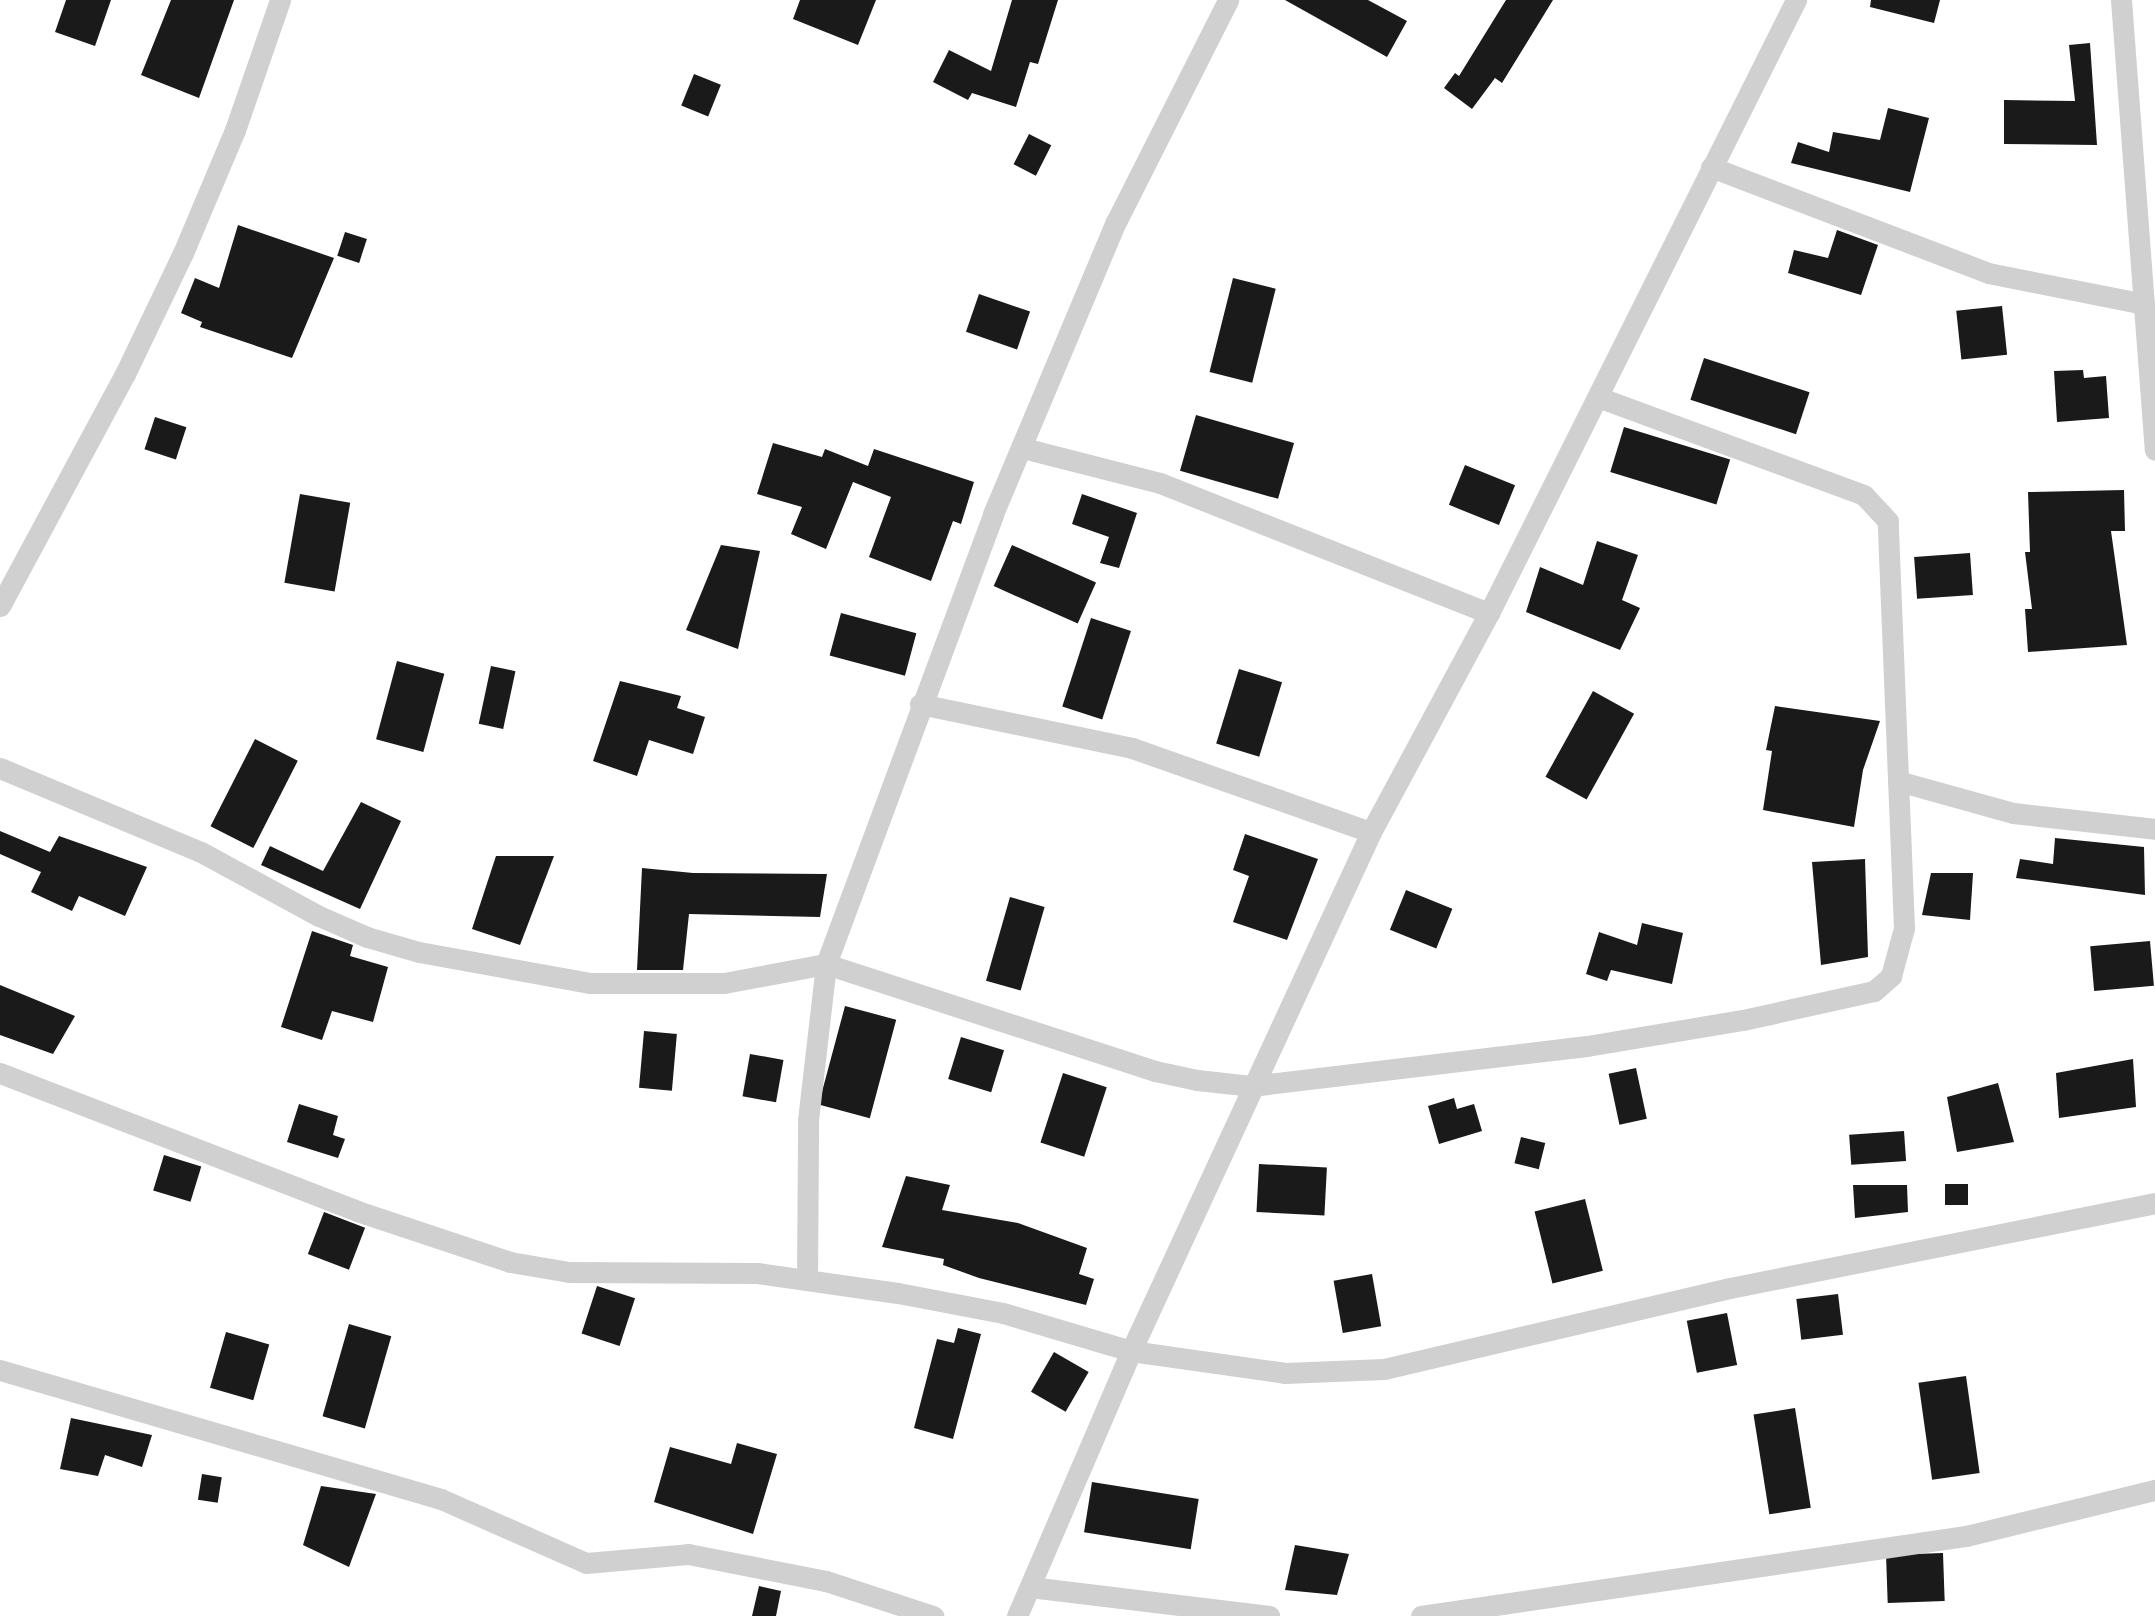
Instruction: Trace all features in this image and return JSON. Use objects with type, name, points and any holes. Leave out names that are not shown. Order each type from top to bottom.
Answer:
[{"type":"street","points":[[0,606],[125,374],[183,253],[235,130],[280,0]]},
{"type":"street","points":[[807,1280],[808,1120],[826,964],[920,704],[1116,222],[1228,0]]},
{"type":"street","points":[[1017,1616],[1131,1351],[1251,1086],[1371,832],[1489,613],[1796,0]]},
{"type":"street","points":[[2121,0],[2146,200],[2144,304],[2155,450]]},
{"type":"street","points":[[1711,167],[1988,273],[2144,304]]},
{"type":"street","points":[[0,768],[201,852],[319,916],[419,952],[589,983],[724,983],[826,964],[1165,1074],[1251,1086],[1587,1046],[1743,1020],[1874,991],[1891,976],[1904,928],[1888,522],[1880,508],[1864,495],[1597,397]]},
{"type":"street","points":[[1023,447],[1160,483],[1489,613]]},
{"type":"street","points":[[920,704],[1132,748],[1371,832]]},
{"type":"street","points":[[1898,781],[2013,813],[2155,829]]},
{"type":"street","points":[[0,1073],[357,1211],[510,1262],[569,1272],[757,1273],[807,1280],[1003,1313],[1131,1351],[1285,1373],[1384,1369],[1730,1288],[2155,1203]]},
{"type":"street","points":[[0,1370],[441,1499],[586,1563],[688,1554],[826,1581],[933,1616]]},
{"type":"street","points":[[1421,1616],[1966,1536],[2155,1490]]},
{"type":"street","points":[[1031,1587],[1269,1616]]},
{"type":"building","points":[[66,0],[111,0],[95,46],[55,32]]},
{"type":"building","points":[[171,0],[234,0],[199,98],[141,75]]},
{"type":"building","points":[[800,0],[876,0],[858,45],[793,19]]},
{"type":"building","points":[[1012,0],[1058,0],[1038,64],[1030,62],[1016,107],[972,93],[968,100],[933,82],[949,50],[991,71]]},
{"type":"building","points":[[1285,0],[1368,0],[1407,21],[1387,57]]},
{"type":"building","points":[[1506,0],[1553,0],[1502,83],[1495,78],[1472,109],[1444,88],[1455,73],[1459,76]]},
{"type":"building","points":[[1871,0],[1940,0],[1934,23],[1870,7]]},
{"type":"building","points":[[2090,43],[2097,145],[2004,144],[2004,100],[2075,101],[2069,45]]},
{"type":"building","points":[[694,74],[721,85],[708,116],[681,106]]},
{"type":"building","points":[[1888,108],[1929,118],[1910,192],[1791,163],[1798,142],[1829,152],[1833,132],[1880,140]]},
{"type":"building","points":[[1029,134],[1051,145],[1036,176],[1014,164]]},
{"type":"building","points":[[238,225],[334,258],[292,358],[200,327],[202,322],[181,313],[195,278],[219,288]]},
{"type":"building","points":[[1837,230],[1878,245],[1861,295],[1788,273],[1794,250],[1828,258]]},
{"type":"building","points":[[345,232],[367,239],[359,263],[337,256]]},
{"type":"building","points":[[1233,278],[1276,289],[1252,383],[1210,372]]},
{"type":"building","points":[[979,294],[1030,312],[1017,349],[966,332]]},
{"type":"building","points":[[2002,306],[2007,355],[1961,360],[1956,311]]},
{"type":"building","points":[[1704,358],[1810,392],[1796,434],[1690,400]]},
{"type":"building","points":[[2083,370],[2084,378],[2106,376],[2109,418],[2057,422],[2054,371]]},
{"type":"building","points":[[1196,415],[1294,443],[1278,499],[1180,471]]},
{"type":"building","points":[[155,417],[186,427],[176,460],[144,449]]},
{"type":"building","points":[[1624,427],[1730,459],[1716,504],[1610,472]]},
{"type":"building","points":[[773,443],[822,457],[825,449],[868,466],[874,449],[974,482],[961,524],[953,521],[931,581],[869,557],[891,497],[853,482],[826,549],[791,534],[802,507],[757,494]]},
{"type":"building","points":[[1465,465],[1515,485],[1499,525],[1449,505]]},
{"type":"building","points":[[2124,490],[2125,531],[2111,531],[2127,645],[2028,652],[2025,609],[2032,609],[2025,552],[2030,552],[2028,492]]},
{"type":"building","points":[[300,494],[350,503],[335,591],[284,583]]},
{"type":"building","points":[[1082,494],[1137,513],[1119,568],[1100,563],[1109,537],[1072,524]]},
{"type":"building","points":[[1597,541],[1638,555],[1622,600],[1640,608],[1620,650],[1526,612],[1540,567],[1583,585]]},
{"type":"building","points":[[721,545],[760,551],[738,649],[686,630]]},
{"type":"building","points":[[1012,545],[1096,582],[1078,624],[994,586]]},
{"type":"building","points":[[1970,553],[1973,595],[1917,599],[1914,557]]},
{"type":"building","points":[[841,613],[916,633],[905,676],[830,656]]},
{"type":"building","points":[[1091,618],[1131,631],[1102,719],[1062,706]]},
{"type":"building","points":[[397,661],[444,674],[423,752],[376,739]]},
{"type":"building","points":[[491,666],[515,671],[503,729],[479,724]]},
{"type":"building","points":[[1239,669],[1282,682],[1259,757],[1216,744]]},
{"type":"building","points":[[620,681],[681,696],[677,708],[705,717],[693,754],[649,740],[637,776],[593,761]]},
{"type":"building","points":[[1593,691],[1634,714],[1587,799],[1545,777]]},
{"type":"building","points":[[1775,706],[1880,721],[1863,770],[1854,827],[1763,810],[1772,751],[1766,750]]},
{"type":"building","points":[[255,739],[298,761],[253,848],[211,826]]},
{"type":"building","points":[[361,802],[401,821],[360,909],[261,865],[270,846],[323,871]]},
{"type":"building","points":[[0,831],[50,852],[59,836],[147,867],[125,916],[79,896],[72,911],[31,892],[41,872],[0,854]]},
{"type":"building","points":[[1245,834],[1318,859],[1287,940],[1233,922],[1249,876],[1233,870]]},
{"type":"building","points":[[2055,838],[2144,847],[2145,895],[2016,878],[2020,859],[2053,864]]},
{"type":"building","points":[[496,856],[554,856],[520,945],[472,929]]},
{"type":"building","points":[[1865,859],[1868,957],[1821,965],[1812,862]]},
{"type":"building","points":[[642,868],[693,873],[827,874],[820,917],[689,914],[683,970],[637,970]]},
{"type":"building","points":[[1931,873],[1973,873],[1970,920],[1922,915]]},
{"type":"building","points":[[1406,890],[1452,909],[1436,949],[1390,930]]},
{"type":"building","points":[[1010,897],[1045,907],[1021,991],[986,981]]},
{"type":"building","points":[[1642,923],[1683,933],[1672,984],[1611,970],[1607,981],[1586,974],[1599,932],[1637,945]]},
{"type":"building","points":[[312,931],[353,945],[350,956],[388,967],[373,1022],[332,1011],[322,1040],[281,1027]]},
{"type":"building","points":[[2150,941],[2154,986],[2094,991],[2090,946]]},
{"type":"building","points":[[0,985],[75,1016],[53,1054],[0,1035]]},
{"type":"building","points":[[845,1006],[896,1020],[870,1118],[819,1105]]},
{"type":"building","points":[[644,1031],[677,1034],[672,1091],[639,1088]]},
{"type":"building","points":[[961,1037],[1004,1050],[991,1092],[948,1079]]},
{"type":"building","points":[[750,1054],[783,1060],[776,1102],[743,1096]]},
{"type":"building","points":[[2133,1059],[2136,1107],[2059,1118],[2056,1073]]},
{"type":"building","points":[[1636,1068],[1647,1119],[1619,1125],[1609,1074]]},
{"type":"building","points":[[1063,1073],[1107,1087],[1084,1157],[1040,1142]]},
{"type":"building","points":[[1998,1083],[2014,1142],[1957,1152],[1947,1097]]},
{"type":"building","points":[[1454,1098],[1457,1109],[1474,1104],[1482,1131],[1439,1144],[1428,1106]]},
{"type":"building","points":[[299,1104],[338,1116],[333,1135],[345,1139],[338,1158],[287,1142]]},
{"type":"building","points":[[1904,1131],[1906,1161],[1851,1165],[1849,1135]]},
{"type":"building","points":[[1521,1137],[1545,1143],[1539,1169],[1514,1163]]},
{"type":"building","points":[[164,1155],[201,1166],[190,1202],[153,1190]]},
{"type":"building","points":[[1259,1164],[1327,1168],[1324,1215],[1256,1212]]},
{"type":"building","points":[[906,1176],[950,1185],[942,1210],[1018,1223],[1087,1248],[1079,1274],[1094,1279],[1086,1305],[979,1278],[943,1265],[944,1259],[882,1247]]},
{"type":"building","points":[[1945,1184],[1968,1184],[1968,1205],[1945,1205]]},
{"type":"building","points":[[1853,1185],[1907,1185],[1908,1212],[1855,1218]]},
{"type":"building","points":[[1585,1199],[1603,1271],[1552,1283],[1535,1212]]},
{"type":"building","points":[[324,1212],[365,1228],[349,1270],[308,1254]]},
{"type":"building","points":[[1372,1274],[1381,1326],[1343,1333],[1334,1281]]},
{"type":"building","points":[[597,1286],[635,1298],[620,1346],[582,1334]]},
{"type":"building","points":[[1838,1294],[1843,1335],[1801,1340],[1796,1299]]},
{"type":"building","points":[[1727,1313],[1737,1365],[1697,1373],[1687,1321]]},
{"type":"building","points":[[349,1324],[391,1336],[365,1428],[323,1416]]},
{"type":"building","points":[[958,1328],[981,1334],[953,1439],[914,1428],[937,1339],[954,1343]]},
{"type":"building","points":[[226,1332],[269,1344],[253,1400],[210,1388]]},
{"type":"building","points":[[1054,1352],[1089,1372],[1066,1412],[1031,1392]]},
{"type":"building","points":[[1966,1376],[1980,1473],[1932,1480],[1918,1383]]},
{"type":"building","points":[[1795,1408],[1811,1508],[1769,1514],[1754,1415]]},
{"type":"building","points":[[71,1418],[152,1435],[142,1467],[105,1455],[98,1476],[60,1469]]},
{"type":"building","points":[[737,1443],[777,1454],[753,1534],[654,1502],[670,1447],[731,1464]]},
{"type":"building","points":[[202,1474],[222,1477],[218,1503],[198,1500]]},
{"type":"building","points":[[1092,1482],[1199,1499],[1191,1549],[1084,1532]]},
{"type":"building","points":[[321,1486],[376,1494],[349,1567],[303,1545]]},
{"type":"building","points":[[1295,1545],[1349,1554],[1337,1595],[1285,1590]]},
{"type":"building","points":[[1943,1553],[1945,1601],[1888,1603],[1886,1555]]},
{"type":"building","points":[[759,1586],[781,1591],[776,1616],[752,1616]]}]
